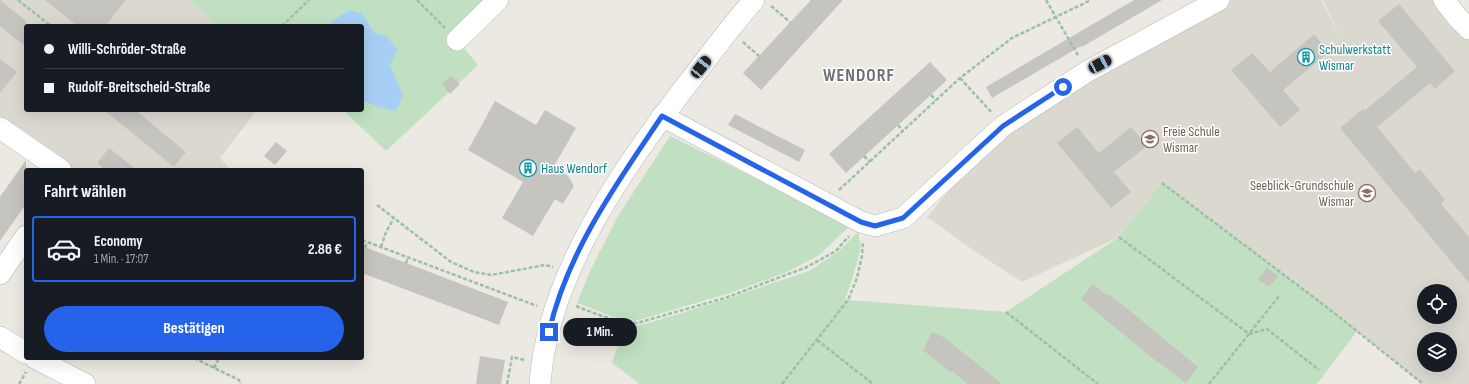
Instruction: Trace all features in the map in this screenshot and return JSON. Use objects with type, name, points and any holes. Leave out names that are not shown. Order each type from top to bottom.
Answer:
[{"type":"street","points":[[457,40],[498,0]]},
{"type":"street","points":[[662,116],[861,222],[875,226],[903,218],[1003,126],[1088,71],[1219,0]]},
{"type":"street","points":[[1444,0],[1469,29]]},
{"type":"street","points":[[540,384],[542,363],[556,305],[569,271],[601,208],[662,116],[762,2]]},
{"type":"street","points":[[0,128],[58,168]]},
{"type":"street","points":[[0,274],[24,239]]},
{"type":"street","points":[[0,338],[24,352]]},
{"type":"street","points":[[39,360],[85,384]]},
{"type":"path","points":[[18,0],[48,24]]},
{"type":"path","points":[[284,24],[309,0]]},
{"type":"path","points":[[417,0],[457,40]]},
{"type":"path","points":[[1046,0],[1088,71]]},
{"type":"path","points":[[825,203],[960,78],[1012,38],[1091,0]]},
{"type":"path","points":[[762,2],[790,22]]},
{"type":"path","points":[[960,78],[1003,126]]},
{"type":"path","points":[[931,95],[936,100]]},
{"type":"path","points":[[898,125],[903,131]]},
{"type":"path","points":[[864,156],[870,162]]},
{"type":"path","points":[[1162,183],[1328,308],[1423,384]]},
{"type":"path","points":[[377,205],[451,262],[474,272],[491,275],[545,265],[569,271]]},
{"type":"path","points":[[380,247],[394,218]]},
{"type":"path","points":[[364,241],[489,288],[605,318],[637,323],[725,298],[807,267],[836,251],[861,222],[864,230],[862,256],[857,278],[848,300],[782,384]]},
{"type":"path","points":[[1119,237],[1249,334]]},
{"type":"path","points":[[365,248],[367,242]]},
{"type":"path","points":[[406,263],[408,258]]},
{"type":"path","points":[[446,278],[448,273]]},
{"type":"path","points":[[487,294],[489,288]]},
{"type":"path","points":[[1209,384],[1280,295]]},
{"type":"path","points":[[1006,312],[1098,384]]},
{"type":"path","points":[[1249,334],[1267,329],[1319,370]]},
{"type":"path","points":[[817,340],[873,384]]},
{"type":"path","points":[[507,384],[512,357],[542,363]]},
{"type":"path","points":[[198,360],[239,380],[241,384]]},
{"type":"path","points":[[214,368],[218,360]]},
{"type":"shaded area","points":[[0,0],[189,0],[215,24],[24,24],[24,112],[255,112],[220,158],[229,168],[58,168],[0,128]]},
{"type":"shaded area","points":[[1219,0],[1321,0],[1342,39],[1323,0],[1444,0],[1469,29],[1469,384],[1423,384],[1328,308],[1162,183],[1119,237],[1022,282],[976,252],[927,217],[1003,126]]},
{"type":"green space","points":[[189,0],[493,0],[457,40],[478,65],[386,151],[345,112],[364,112],[364,24],[215,24]]},
{"type":"green space","points":[[670,136],[851,225],[819,255],[787,272],[730,293],[635,321],[615,317],[577,303],[591,269],[618,216]]},
{"type":"green space","points":[[1162,183],[1358,330],[1317,384],[640,384],[612,363],[623,329],[652,322],[717,302],[809,271],[838,252],[858,232],[861,248],[845,299],[1006,312],[1119,237]]},
{"type":"water","points":[[349,10],[362,13],[374,33],[387,36],[397,50],[390,65],[403,95],[396,111],[378,107],[364,101],[364,24],[331,24]]},
{"type":"building","points":[[0,0],[26,21],[26,24],[24,24],[24,45],[0,26]]},
{"type":"building","points":[[45,0],[126,0],[107,24],[75,24]]},
{"type":"building","points":[[811,0],[843,0],[761,90],[743,73]]},
{"type":"building","points":[[1134,0],[1162,0],[992,98],[986,87]]},
{"type":"building","name":"Seeblick-Grundschule Wismar","points":[[1399,4],[1455,71],[1435,89],[1430,83],[1377,127],[1415,173],[1420,169],[1445,200],[1441,204],[1469,237],[1469,283],[1340,128],[1363,109],[1364,111],[1417,67],[1378,21]]},
{"type":"building","points":[[1314,34],[1329,52],[1283,90],[1300,110],[1280,127],[1231,70],[1252,53],[1270,72]]},
{"type":"building","points":[[0,59],[17,72],[0,93]]},
{"type":"building","points":[[930,62],[947,80],[846,173],[829,154]]},
{"type":"building","points":[[451,75],[460,84],[450,94],[442,84]]},
{"type":"building","name":"Haus Wendorf","points":[[495,101],[536,125],[545,110],[576,128],[554,166],[568,176],[574,186],[563,204],[555,199],[533,236],[502,218],[523,182],[468,150]]},
{"type":"building","points":[[106,112],[137,112],[186,152],[174,167]]},
{"type":"building","points":[[735,114],[805,150],[799,162],[728,125]]},
{"type":"building","name":"Freie Schule Wismar","points":[[1077,127],[1099,153],[1131,127],[1147,146],[1114,172],[1131,192],[1111,208],[1057,143]]},
{"type":"building","points":[[276,142],[287,151],[275,165],[264,156]]},
{"type":"building","points":[[109,148],[134,168],[103,168],[97,163]]},
{"type":"building","points":[[26,160],[26,168],[24,168],[24,207],[0,241],[0,197]]},
{"type":"building","points":[[364,247],[508,302],[499,325],[364,274]]},
{"type":"building","points":[[1267,268],[1278,276],[1269,287],[1258,279]]},
{"type":"building","points":[[1093,284],[1107,296],[1108,294],[1129,310],[1198,367],[1186,383],[1146,353],[1081,299]]},
{"type":"building","points":[[932,332],[945,338],[1002,384],[968,384],[952,371],[950,372],[923,350]]},
{"type":"building","points":[[480,356],[505,360],[501,384],[476,384]]},
{"type":"place","name":"Schulwerkstatt Wismar","points":[[1306,57]]},
{"type":"place","name":"Freie Schule Wismar","points":[[1150,139]]},
{"type":"place","name":"Haus Wendorf","points":[[528,168]]},
{"type":"place","name":"Seeblick-Grundschule Wismar","points":[[1367,193]]},
{"type":"district","name":"WENDORF","points":[[859,75]]},
{"type":"route","points":[[549,332],[552,317],[569,271],[582,243],[601,208],[662,116],[861,222],[875,226],[903,218],[1003,126],[1063,87]]}]
